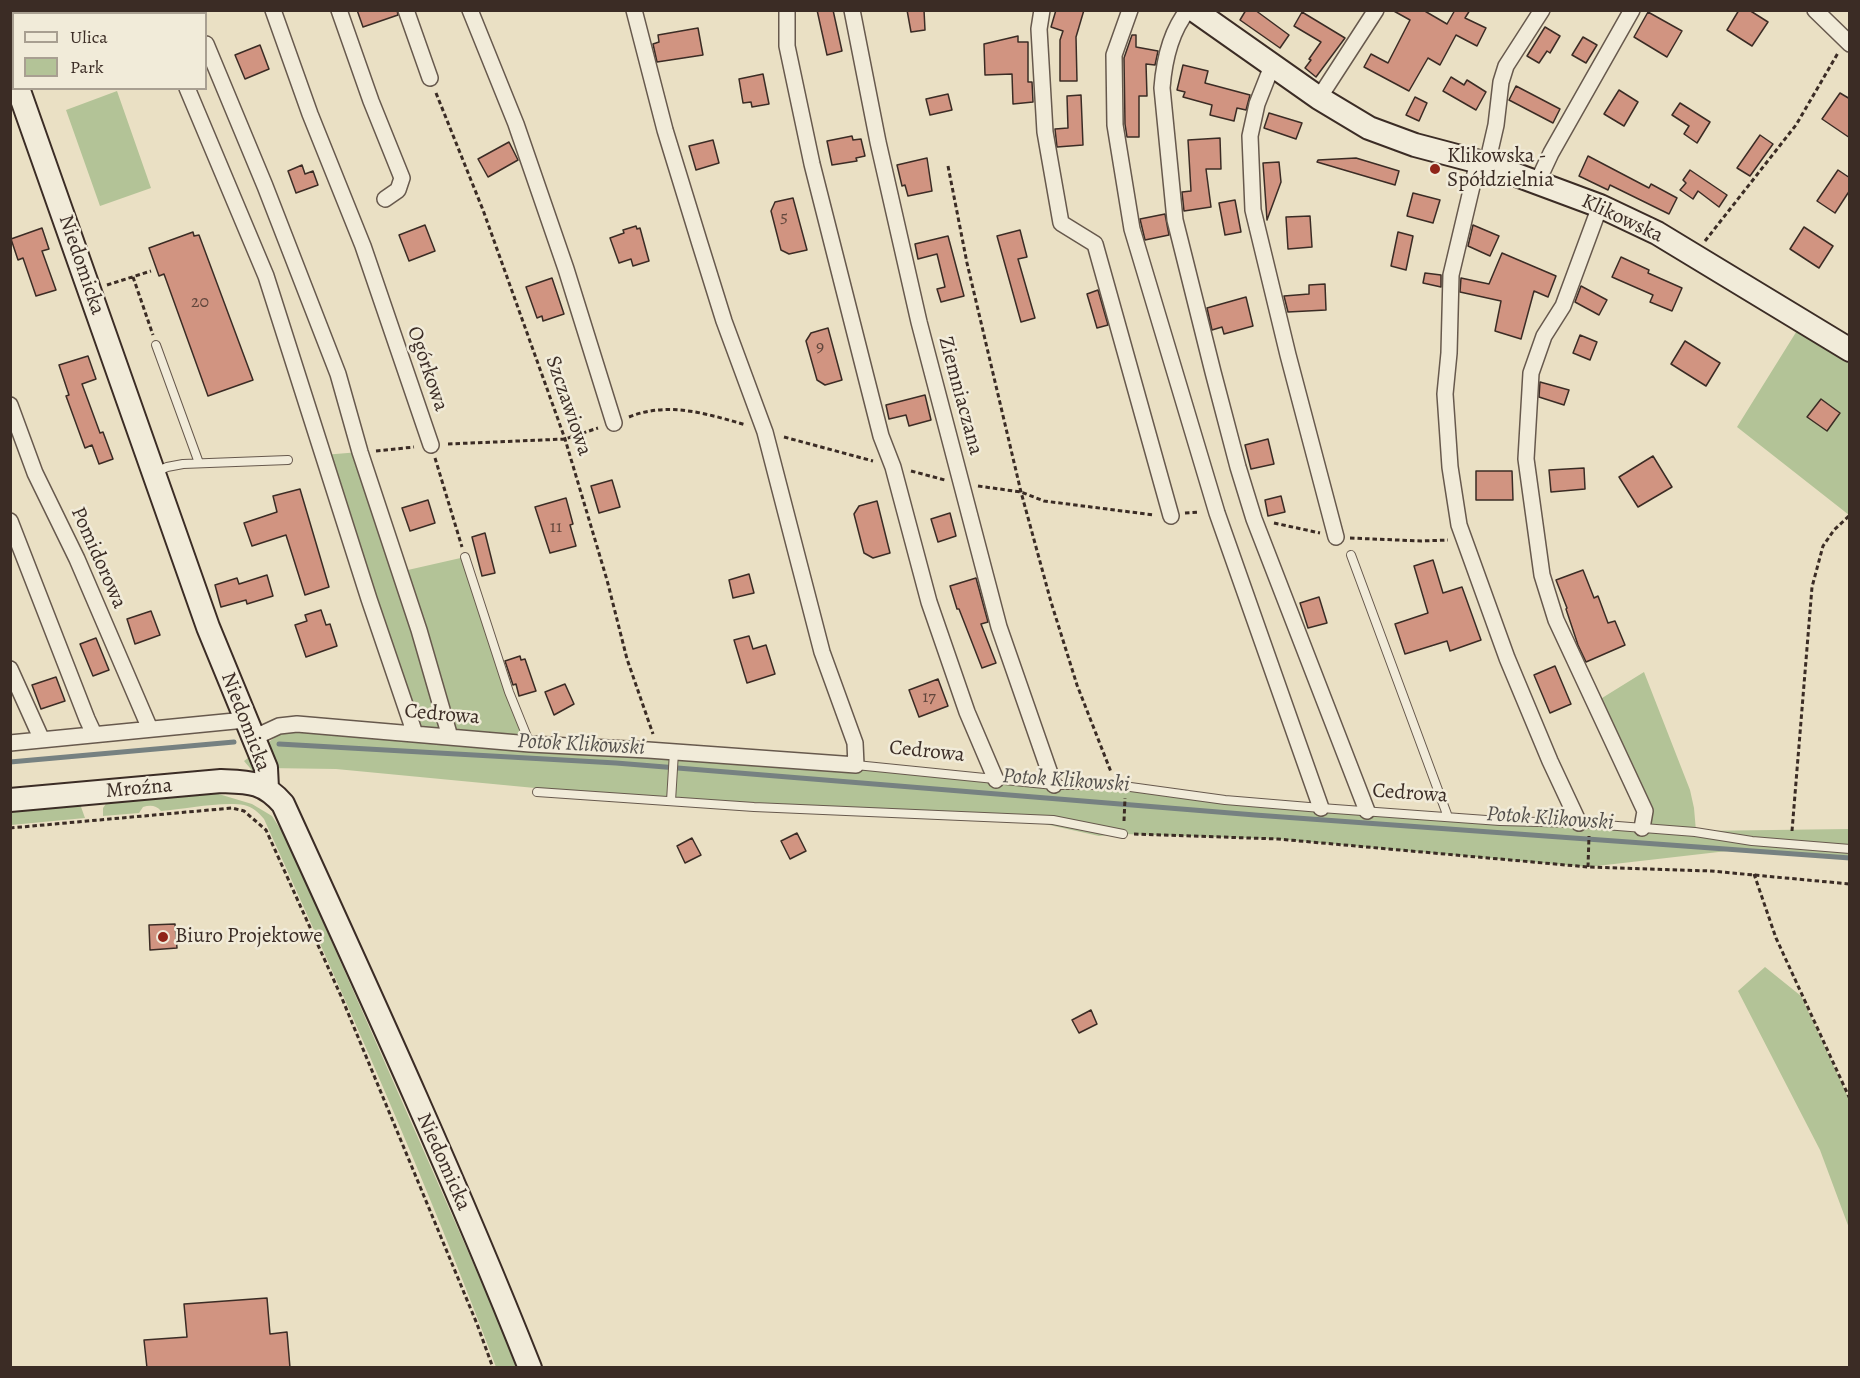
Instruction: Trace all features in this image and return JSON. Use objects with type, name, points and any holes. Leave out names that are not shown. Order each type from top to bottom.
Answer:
[{"type":"street","name":"Ogórkowa","points":[[273,10],[310,114],[363,246],[431,445]]},
{"type":"street","points":[[339,10],[371,101],[402,178],[398,190],[384,199]]},
{"type":"street","points":[[406,10],[430,78]]},
{"type":"street","points":[[470,10],[516,124],[562,258],[614,423]]},
{"type":"street","points":[[634,10],[665,130],[700,244],[724,321],[765,432],[822,652],[855,743],[856,765]]},
{"type":"street","points":[[787,10],[787,46],[815,175],[881,436],[893,467],[929,602],[967,712],[996,780]]},
{"type":"street","name":"Ziemniaczana","points":[[852,10],[878,142],[919,322],[961,484],[999,627],[1054,785]]},
{"type":"street","points":[[1042,10],[1039,29],[1045,132],[1061,223],[1095,244],[1172,516]]},
{"type":"street","points":[[1130,10],[1114,55],[1115,125],[1132,229],[1217,513],[1322,808]]},
{"type":"street","points":[[1188,10],[1179,21],[1163,71],[1162,88],[1176,220],[1213,372],[1254,519],[1367,812]]},
{"type":"street","name":"Klikowska","points":[[1194,10],[1319,99],[1369,128],[1415,145],[1483,163],[1600,206],[1657,233],[1850,350]]},
{"type":"street","points":[[1319,99],[1376,10]]},
{"type":"street","points":[[1542,10],[1506,66],[1501,82],[1496,125],[1451,275],[1449,353],[1445,394],[1450,467],[1459,525],[1507,658],[1550,761],[1584,823]]},
{"type":"street","points":[[1537,183],[1551,153],[1632,10]]},
{"type":"street","points":[[1815,10],[1847,43]]},
{"type":"street","points":[[207,46],[265,186],[338,374],[360,452],[419,630],[450,737]]},
{"type":"street","points":[[1272,66],[1257,104],[1250,136],[1253,210],[1336,537]]},
{"type":"street","name":"Niedomicka","points":[[19,90],[208,627],[267,771],[267,788],[283,804],[290,818],[490,1267],[530,1368]]},
{"type":"street","points":[[188,90],[266,276],[365,588],[415,734]]},
{"type":"street","points":[[1600,206],[1563,306],[1544,336],[1531,373],[1526,459],[1542,575],[1553,612],[1574,663],[1645,811],[1642,828]]},
{"type":"street","name":"Pomidorowa","points":[[10,405],[35,473],[77,559],[150,729]]},
{"type":"street","points":[[10,520],[94,734]]},
{"type":"street","points":[[10,669],[42,740]]},
{"type":"street","name":"Cedrowa","points":[[10,743],[150,729],[249,729],[297,724],[530,744],[856,765]]},
{"type":"street","name":"Mroźna","points":[[10,800],[221,781],[256,783],[267,788]]},
{"type":"lane","points":[[156,345],[199,463]]},
{"type":"lane","points":[[154,473],[167,467],[199,463],[288,460]]},
{"type":"lane","points":[[1351,555],[1448,817]]},
{"type":"lane","points":[[465,557],[508,692],[530,744]]},
{"type":"lane","points":[[671,801],[674,752]]},
{"type":"lane","name":"Cedrowa","points":[[856,765],[1054,785],[1116,785],[1225,800],[1367,812],[1500,821],[1584,823],[1695,832],[1752,841],[1850,849]]},
{"type":"lane","points":[[537,792],[754,807],[1053,820],[1123,834]]},
{"type":"path","points":[[1694,255],[1796,125],[1847,43]]},
{"type":"path","name":"Szczawiowa","points":[[430,78],[483,210],[565,440],[607,580],[627,659],[654,732],[648,750]]},
{"type":"path","points":[[948,166],[967,263],[1021,492],[1051,602],[1077,685],[1116,785]]},
{"type":"path","points":[[103,286],[150,271]]},
{"type":"path","points":[[132,277],[156,345]]},
{"type":"path","points":[[360,452],[431,445],[565,440],[636,414],[660,408],[705,413],[893,467],[961,484],[1021,492],[1044,501],[1146,515],[1172,516],[1193,511],[1217,513]]},
{"type":"path","name":"Ogórkowa","points":[[431,445],[465,557]]},
{"type":"path","points":[[1791,844],[1812,587],[1823,546],[1834,530],[1850,515]]},
{"type":"path","points":[[1254,519],[1336,537],[1421,541],[1465,539]]},
{"type":"path","points":[[1126,787],[1123,834],[1278,839],[1588,867],[1754,874],[1850,884]]},
{"type":"path","points":[[10,828],[232,808],[244,811],[266,830],[341,996],[477,1324],[493,1368]]},
{"type":"path","points":[[1584,823],[1588,867]]},
{"type":"path","points":[[1754,874],[1776,938],[1850,1099]]},
{"type":"green space","points":[[117,91],[151,188],[100,206],[66,110]]},
{"type":"green space","points":[[1803,321],[1849,350],[1849,515],[1737,427]]},
{"type":"green space","points":[[360,452],[399,572],[465,557],[530,744],[975,778],[1116,785],[1225,800],[1641,828],[1645,811],[1594,703],[1644,672],[1690,790],[1696,831],[1849,829],[1849,858],[1736,850],[1588,867],[1278,839],[1123,834],[1099,836],[1031,821],[771,803],[671,801],[336,769],[266,768],[267,788],[244,761],[278,735],[279,726],[415,734],[323,455]]},
{"type":"green space","points":[[212,792],[252,804],[272,816],[286,838],[496,1315],[516,1367],[496,1367],[414,1160],[264,819],[250,807],[235,804],[161,811],[148,806],[143,807],[139,813],[103,816],[103,808],[108,801]]},
{"type":"green space","points":[[80,804],[85,818],[11,825],[11,811]]},
{"type":"green space","points":[[1765,967],[1801,996],[1849,1099],[1849,1228],[1820,1150],[1738,991]]},
{"type":"building","points":[[357,10],[397,10],[398,15],[363,27]]},
{"type":"building","points":[[817,10],[833,10],[842,51],[827,55]]},
{"type":"building","points":[[907,10],[924,10],[925,30],[911,32]]},
{"type":"building","points":[[1056,10],[1084,10],[1076,37],[1077,81],[1060,81],[1060,40],[1063,31],[1051,27]]},
{"type":"building","points":[[1246,10],[1255,10],[1289,35],[1280,48],[1240,20]]},
{"type":"building","points":[[1392,10],[1423,10],[1447,24],[1455,10],[1470,10],[1465,18],[1486,28],[1477,46],[1456,35],[1440,65],[1428,58],[1409,91],[1364,67],[1371,54],[1388,63],[1410,20]]},
{"type":"building","points":[[1739,10],[1749,10],[1768,22],[1752,46],[1727,30]]},
{"type":"building","points":[[1302,12],[1345,38],[1316,77],[1305,68],[1321,42],[1294,26]]},
{"type":"building","points":[[1648,12],[1682,31],[1667,57],[1634,37]]},
{"type":"building","points":[[1545,27],[1560,36],[1550,53],[1547,51],[1539,63],[1527,56]]},
{"type":"building","points":[[698,28],[703,55],[657,62],[653,44],[659,42],[658,35]]},
{"type":"building","points":[[1132,35],[1136,35],[1136,47],[1158,51],[1155,65],[1146,64],[1147,96],[1139,96],[1139,137],[1127,137],[1125,124],[1124,58]]},
{"type":"building","points":[[1018,36],[1018,42],[1028,42],[1028,82],[1032,82],[1033,102],[1013,104],[1012,74],[985,75],[984,44]]},
{"type":"building","points":[[1583,37],[1597,45],[1586,63],[1572,55]]},
{"type":"building","points":[[260,45],[269,69],[245,79],[235,55]]},
{"type":"building","points":[[1183,65],[1208,71],[1205,83],[1250,95],[1246,110],[1237,108],[1234,121],[1210,115],[1212,105],[1183,97],[1185,92],[1177,90]]},
{"type":"building","points":[[763,74],[769,104],[752,107],[751,102],[743,103],[739,79]]},
{"type":"building","points":[[1451,77],[1464,85],[1467,80],[1486,92],[1476,110],[1443,91]]},
{"type":"building","points":[[1516,86],[1560,109],[1553,123],[1509,100]]},
{"type":"building","points":[[1619,90],[1638,102],[1624,126],[1604,114]]},
{"type":"building","points":[[1840,93],[1850,99],[1850,138],[1822,119]]},
{"type":"building","points":[[948,94],[952,110],[930,115],[926,99]]},
{"type":"building","points":[[1081,95],[1083,145],[1057,147],[1055,129],[1068,128],[1067,96]]},
{"type":"building","points":[[1415,97],[1427,103],[1419,121],[1406,115]]},
{"type":"building","points":[[1680,103],[1710,122],[1697,143],[1684,134],[1689,126],[1672,115]]},
{"type":"building","points":[[1269,113],[1302,123],[1296,139],[1264,128]]},
{"type":"building","points":[[1760,135],[1773,144],[1750,176],[1737,168]]},
{"type":"building","points":[[852,136],[853,140],[861,139],[865,156],[856,158],[857,161],[832,165],[827,141]]},
{"type":"building","points":[[1220,138],[1221,169],[1206,169],[1211,207],[1184,211],[1182,192],[1191,191],[1188,140]]},
{"type":"building","points":[[713,140],[719,163],[696,170],[689,146]]},
{"type":"building","points":[[509,142],[518,160],[488,177],[478,159]]},
{"type":"building","points":[[1588,156],[1649,188],[1651,184],[1677,198],[1669,214],[1610,185],[1608,190],[1579,176]]},
{"type":"building","points":[[927,158],[932,191],[908,196],[905,185],[902,186],[897,165]]},
{"type":"building","points":[[1356,158],[1399,171],[1395,185],[1317,162],[1318,160]]},
{"type":"building","points":[[1279,162],[1281,182],[1267,220],[1263,163]]},
{"type":"building","points":[[302,165],[305,174],[313,171],[318,185],[296,193],[288,171]]},
{"type":"building","points":[[1690,170],[1727,195],[1719,207],[1698,191],[1693,199],[1680,190],[1686,183],[1683,180]]},
{"type":"building","points":[[1838,170],[1850,178],[1850,190],[1835,213],[1817,201]]},
{"type":"building","points":[[1413,193],[1440,200],[1433,223],[1407,216]]},
{"type":"building","points":[[793,198],[807,250],[789,254],[781,250],[771,211],[775,202]]},
{"type":"building","points":[[1235,200],[1241,232],[1225,235],[1219,203]]},
{"type":"building","points":[[1165,214],[1169,235],[1145,240],[1140,219]]},
{"type":"building","points":[[1310,216],[1312,247],[1288,249],[1286,217]]},
{"type":"building","points":[[425,225],[435,251],[409,261],[399,235]]},
{"type":"building","points":[[1473,225],[1499,236],[1490,256],[1468,246]]},
{"type":"building","points":[[636,226],[637,229],[640,228],[649,261],[633,266],[631,259],[619,263],[610,238],[624,233],[623,230]]},
{"type":"building","points":[[1804,227],[1833,246],[1819,268],[1790,249]]},
{"type":"building","points":[[42,228],[49,249],[42,251],[56,290],[36,296],[23,258],[18,260],[11,239]]},
{"type":"building","points":[[1020,230],[1027,257],[1018,259],[1035,318],[1021,322],[997,236]]},
{"type":"building","points":[[193,232],[194,236],[199,235],[253,380],[208,396],[164,274],[159,276],[149,248]]},
{"type":"building","points":[[1398,232],[1413,236],[1406,270],[1391,266]]},
{"type":"building","points":[[948,236],[964,296],[941,302],[937,289],[945,287],[937,254],[918,259],[915,244]]},
{"type":"building","points":[[1502,253],[1556,276],[1548,297],[1534,291],[1521,339],[1495,331],[1501,301],[1460,292],[1461,278],[1489,284]]},
{"type":"building","points":[[1621,257],[1649,270],[1648,273],[1682,288],[1672,311],[1650,302],[1653,295],[1612,277]]},
{"type":"building","points":[[1425,273],[1441,275],[1441,287],[1423,283]]},
{"type":"building","points":[[552,278],[564,314],[543,321],[542,316],[537,318],[526,287]]},
{"type":"building","points":[[1325,284],[1326,310],[1288,312],[1284,296],[1309,294],[1309,285]]},
{"type":"building","points":[[1581,286],[1607,300],[1599,315],[1575,302]]},
{"type":"building","points":[[1098,290],[1108,325],[1097,328],[1087,294]]},
{"type":"building","points":[[1246,297],[1253,326],[1224,334],[1222,327],[1212,330],[1207,308]]},
{"type":"building","points":[[828,328],[842,380],[825,385],[817,380],[806,341],[811,333]]},
{"type":"building","points":[[1580,335],[1597,342],[1590,360],[1573,353]]},
{"type":"building","points":[[1685,341],[1720,363],[1706,386],[1671,364]]},
{"type":"building","points":[[88,356],[96,379],[82,384],[100,433],[103,432],[113,459],[99,464],[92,445],[85,448],[66,396],[69,395],[59,365]]},
{"type":"building","points":[[1540,382],[1569,390],[1564,405],[1539,397]]},
{"type":"building","points":[[925,395],[931,420],[909,426],[906,415],[889,419],[886,405]]},
{"type":"building","points":[[1821,399],[1840,413],[1827,431],[1807,417]]},
{"type":"building","points":[[1268,439],[1274,464],[1251,469],[1245,445]]},
{"type":"building","points":[[1653,456],[1672,487],[1638,507],[1619,477]]},
{"type":"building","points":[[1584,468],[1585,489],[1551,492],[1549,470]]},
{"type":"building","points":[[1476,471],[1512,471],[1513,500],[1476,500]]},
{"type":"building","points":[[612,480],[620,507],[599,513],[591,486]]},
{"type":"building","points":[[300,489],[329,587],[305,595],[286,535],[252,546],[244,523],[277,512],[273,496]]},
{"type":"building","points":[[1281,496],[1285,512],[1268,516],[1265,500]]},
{"type":"building","points":[[566,498],[576,546],[550,553],[535,507]]},
{"type":"building","points":[[428,500],[435,523],[410,531],[402,508]]},
{"type":"building","points":[[877,501],[890,553],[873,558],[864,553],[854,514],[859,506]]},
{"type":"building","points":[[950,513],[956,536],[938,542],[931,519]]},
{"type":"building","points":[[485,533],[495,573],[482,576],[472,537]]},
{"type":"building","points":[[1433,560],[1443,593],[1462,587],[1481,640],[1450,651],[1447,641],[1405,654],[1395,624],[1428,613],[1414,566]]},
{"type":"building","points":[[1583,570],[1594,598],[1598,596],[1608,623],[1615,621],[1625,645],[1586,662],[1556,580]]},
{"type":"building","points":[[749,574],[754,593],[733,598],[729,580]]},
{"type":"building","points":[[267,575],[273,596],[247,604],[246,600],[221,607],[215,585],[237,578],[239,584]]},
{"type":"building","points":[[976,578],[988,622],[981,624],[996,663],[982,668],[959,609],[957,609],[950,586]]},
{"type":"building","points":[[1319,597],[1327,623],[1308,628],[1300,603]]},
{"type":"building","points":[[321,610],[326,625],[330,624],[337,646],[306,657],[295,625],[307,621],[305,615]]},
{"type":"building","points":[[151,611],[160,635],[135,644],[127,619]]},
{"type":"building","points":[[749,636],[753,649],[766,645],[775,674],[747,683],[734,640]]},
{"type":"building","points":[[96,638],[109,670],[93,676],[80,644]]},
{"type":"building","points":[[520,656],[521,660],[525,659],[536,691],[519,696],[505,661]]},
{"type":"building","points":[[1555,666],[1571,704],[1550,713],[1534,675]]},
{"type":"building","points":[[56,677],[65,701],[41,709],[32,685]]},
{"type":"building","points":[[938,679],[948,706],[919,717],[909,690]]},
{"type":"building","points":[[565,684],[574,704],[554,715],[545,692]]},
{"type":"building","points":[[797,833],[806,851],[790,859],[781,841]]},
{"type":"building","points":[[692,838],[701,855],[685,863],[677,846]]},
{"type":"building","name":"Biuro Projektowe","points":[[175,924],[177,948],[150,950],[149,925]]},
{"type":"building","points":[[1091,1010],[1097,1024],[1079,1033],[1072,1020]]},
{"type":"building","points":[[267,1298],[270,1334],[287,1332],[290,1368],[147,1368],[144,1340],[187,1337],[184,1304]]},
{"type":"waterway","name":"Potok Klikowski","points":[[10,762],[234,742]]},
{"type":"waterway","name":"Potok Klikowski","points":[[279,744],[616,763],[1255,815],[1850,858]]},
{"type":"place","name":"Klikowska - Spółdzielnia","points":[[1435,169]]},
{"type":"place","name":"Biuro Projektowe","points":[[163,937]]}]
